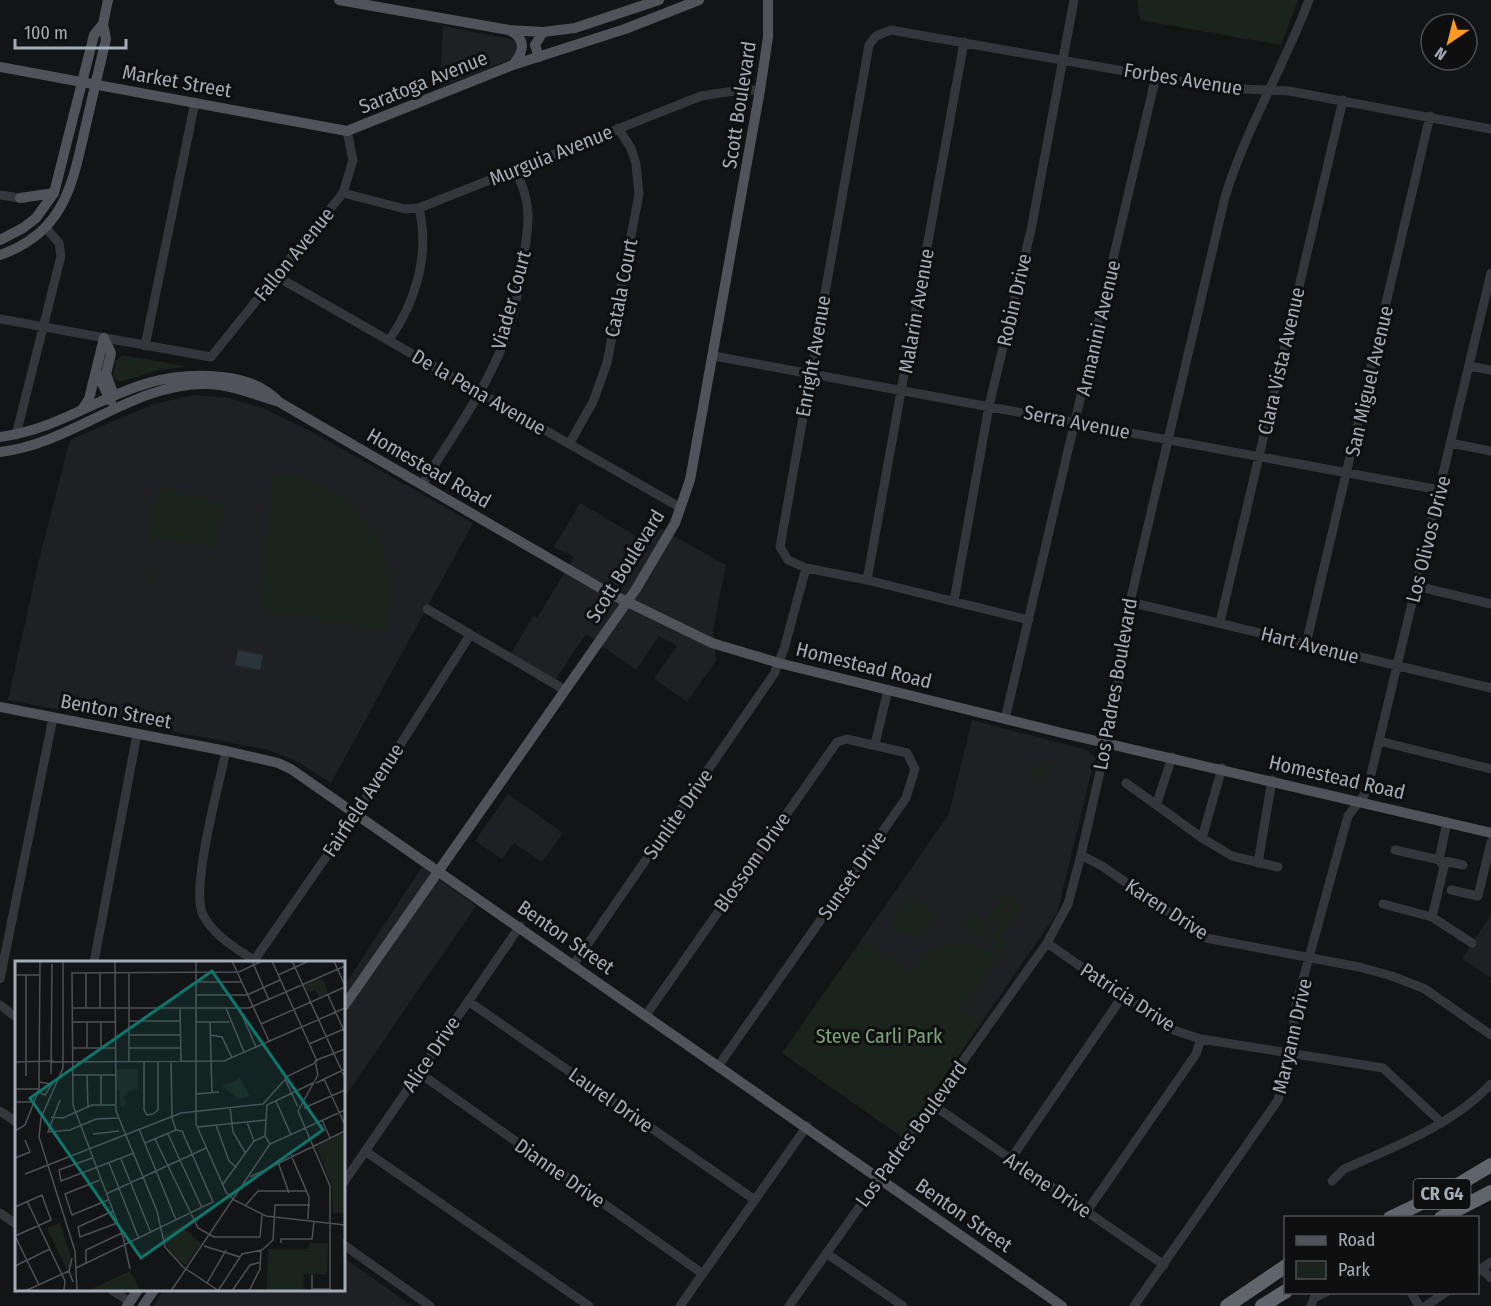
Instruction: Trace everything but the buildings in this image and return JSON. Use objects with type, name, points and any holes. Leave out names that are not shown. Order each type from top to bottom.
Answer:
[{"type":"highway","name":"CR G4","points":[[1394,1216],[1451,1189],[1491,1165]]},
{"type":"highway","name":"CR G4","points":[[1445,1216],[1491,1191]]},
{"type":"highway","points":[[1227,1306],[1284,1267]]},
{"type":"highway","points":[[1262,1306],[1284,1292]]},
{"type":"main road","points":[[0,240],[36,218],[54,193],[94,35],[102,24],[108,0]]},
{"type":"main road","points":[[339,0],[368,3],[509,30],[543,32],[575,28],[658,0]]},
{"type":"main road","name":"Saratoga Avenue","points":[[346,131],[513,65],[625,29],[699,0]]},
{"type":"main road","name":"Scott Boulevard","points":[[345,1005],[627,602],[657,555],[681,508],[690,480],[714,356],[760,90],[768,37],[768,0]]},
{"type":"main road","points":[[0,255],[19,247],[46,228],[64,204],[72,184],[106,39],[102,24]]},
{"type":"main road","name":"Saratoga Avenue","points":[[509,30],[522,41],[523,49],[513,65]]},
{"type":"main road","points":[[539,57],[535,41],[543,32]]},
{"type":"main road","name":"Market Street","points":[[0,67],[346,131]]},
{"type":"main road","points":[[20,198],[54,193]]},
{"type":"main road","points":[[83,408],[89,399],[104,338]]},
{"type":"main road","points":[[104,338],[111,353],[106,374],[112,390],[109,396]]},
{"type":"main road","points":[[96,372],[115,410]]},
{"type":"main road","name":"Homestead Road","points":[[0,437],[16,435],[50,424],[144,382],[196,374],[230,377],[252,384],[268,390],[279,402]]},
{"type":"main road","name":"Homestead Road","points":[[0,453],[35,446],[115,410],[175,387],[207,384],[233,387],[279,402],[627,602],[712,643],[779,663],[1005,719],[1107,741],[1491,833]]},
{"type":"main road","name":"Benton Street","points":[[0,707],[226,751],[278,763],[291,769],[520,926],[1062,1306]]},
{"type":"main road","points":[[129,1304],[137,1291]]},
{"type":"main road","points":[[143,1306],[153,1291]]},
{"type":"street","name":"Robin Drive","points":[[954,601],[988,406],[1031,230],[1065,59],[1074,0]]},
{"type":"street","name":"Los Padres Boulevard","points":[[789,1306],[1047,943],[1068,904],[1117,697],[1123,631],[1225,197],[1234,165],[1292,45],[1309,0]]},
{"type":"street","name":"Forbes Avenue","points":[[876,36],[891,30],[1220,88],[1269,89],[1343,100],[1491,129]]},
{"type":"street","name":"Enright Avenue","points":[[806,568],[788,560],[782,554],[780,541],[869,45],[876,36]]},
{"type":"street","name":"Malarin Avenue","points":[[867,580],[964,42]]},
{"type":"street","name":"Armanini Avenue","points":[[1005,719],[1156,76]]},
{"type":"street","name":"Murguia Avenue","points":[[343,193],[405,209],[419,208],[701,96],[725,91],[760,90]]},
{"type":"street","name":"Clara Vista Avenue","points":[[1220,622],[1343,100]]},
{"type":"street","points":[[0,319],[145,346],[195,102]]},
{"type":"street","name":"San Miguel Avenue","points":[[1306,644],[1430,116]]},
{"type":"street","name":"Catala Court","points":[[569,444],[593,402],[607,363],[639,194],[636,164],[631,148],[618,128]]},
{"type":"street","name":"Fallon Avenue","points":[[145,346],[202,357],[211,357],[216,353],[343,193],[353,160],[346,131]]},
{"type":"street","name":"Viader Court","points":[[422,486],[479,392],[505,341],[519,287],[529,224],[527,196],[514,169]]},
{"type":"street","points":[[0,195],[20,198]]},
{"type":"street","points":[[388,340],[401,323],[412,297],[424,250],[419,208]]},
{"type":"street","points":[[16,435],[38,340],[45,328],[61,256],[59,243],[46,228]]},
{"type":"street","name":"Los Olivos Drive","points":[[1358,801],[1367,790],[1490,287],[1491,273]]},
{"type":"street","name":"De la Pena Avenue","points":[[276,276],[681,508]]},
{"type":"street","name":"Serra Avenue","points":[[714,356],[1440,490]]},
{"type":"street","points":[[1469,366],[1491,370]]},
{"type":"street","points":[[1450,443],[1491,451]]},
{"type":"street","points":[[779,663],[806,568],[867,580],[1029,620]]},
{"type":"street","points":[[1416,586],[1491,604]]},
{"type":"street","name":"Hart Avenue","points":[[1130,602],[1491,688]]},
{"type":"street","points":[[427,609],[565,690]]},
{"type":"street","name":"Fairfield Avenue","points":[[255,961],[356,814],[470,635]]},
{"type":"street","name":"Sunlite Drive","points":[[574,964],[768,683],[779,663]]},
{"type":"street","points":[[875,744],[888,690]]},
{"type":"street","points":[[0,979],[53,718]]},
{"type":"street","points":[[97,961],[137,734]]},
{"type":"street","name":"Blossom Drive","points":[[646,1015],[832,747],[841,740],[847,739],[875,744]]},
{"type":"street","points":[[1379,741],[1491,769]]},
{"type":"street","name":"Sunset Drive","points":[[719,1065],[906,798],[914,775],[913,762],[907,753],[875,744]]},
{"type":"street","points":[[226,751],[201,878],[199,900],[202,913],[213,931],[253,961]]},
{"type":"street","points":[[1156,803],[1173,757]]},
{"type":"street","points":[[1202,838],[1222,768]]},
{"type":"street","points":[[1258,863],[1272,780]]},
{"type":"street","points":[[1126,783],[1202,838],[1232,856],[1278,867]]},
{"type":"street","name":"Maryann Drive","points":[[1134,1306],[1278,1100],[1290,1052],[1296,1005],[1348,817],[1358,801]]},
{"type":"street","points":[[1432,917],[1444,867],[1439,860],[1448,822]]},
{"type":"street","points":[[1451,890],[1478,896],[1491,842]]},
{"type":"street","points":[[1395,850],[1463,865]]},
{"type":"street","name":"Karen Drive","points":[[1081,855],[1102,866],[1206,938],[1309,957],[1392,976],[1425,989],[1491,1035]]},
{"type":"street","points":[[1383,904],[1432,917],[1472,943]]},
{"type":"street","name":"Alice Drive","points":[[345,1181],[520,926]]},
{"type":"street","name":"Patricia Drive","points":[[1047,943],[1122,997],[1173,1030],[1201,1039],[1383,1068],[1405,1092],[1442,1123]]},
{"type":"street","points":[[1010,1160],[1122,997]]},
{"type":"street","name":"Laurel Drive","points":[[468,1001],[755,1200]]},
{"type":"street","points":[[0,1005],[15,1016]]},
{"type":"street","points":[[1087,1211],[1196,1054],[1201,1039]]},
{"type":"street","name":"Dianne Drive","points":[[418,1072],[703,1274]]},
{"type":"street","points":[[1332,1181],[1344,1169],[1442,1123],[1478,1098],[1491,1084]]},
{"type":"street","name":"Arlene Drive","points":[[933,1105],[1164,1266]]},
{"type":"street","points":[[0,1111],[15,1121]]},
{"type":"street","points":[[680,1306],[807,1126]]},
{"type":"street","points":[[365,1152],[589,1306]]},
{"type":"street","points":[[0,1213],[15,1223]]},
{"type":"street","points":[[345,1246],[430,1306]]},
{"type":"street","points":[[826,1253],[903,1306]]},
{"type":"street","points":[[1491,1262],[1479,1269],[1491,1278]]},
{"type":"street","points":[[113,1291],[129,1304]]},
{"type":"street","points":[[1311,1306],[1314,1298],[1324,1294]]},
{"type":"street","points":[[1426,1306],[1444,1294]]},
{"type":"shaded area","points":[[443,26],[511,39],[518,43],[514,58],[440,87]]},
{"type":"shaded area","points":[[194,395],[228,398],[263,408],[312,432],[473,523],[331,783],[296,761],[269,750],[8,700],[39,560],[70,440],[153,404]]},
{"type":"shaded area","points":[[580,503],[645,541],[656,526],[726,565],[713,630],[716,661],[687,702],[654,679],[677,646],[659,636],[636,670],[586,634],[555,680],[510,655],[533,616],[537,618],[574,557],[554,547]]},
{"type":"shaded area","points":[[238,650],[263,655],[260,670],[235,665]]},
{"type":"shaded area","points":[[972,720],[1087,750],[1095,758],[1057,913],[981,1023],[862,939],[949,814]]},
{"type":"shaded area","points":[[508,794],[563,833],[542,862],[514,843],[502,859],[475,841]]},
{"type":"shaded area","points":[[422,867],[476,906],[345,1097],[345,984]]},
{"type":"shaded area","points":[[1491,914],[1491,978],[1462,959]]},
{"type":"shaded area","points":[[345,1259],[412,1306],[153,1306],[163,1291],[345,1291]]},
{"type":"green space","points":[[1137,0],[1298,0],[1281,45],[1140,20]]},
{"type":"green space","points":[[122,355],[185,367],[160,370],[119,382],[113,376],[116,361]]},
{"type":"green space","points":[[272,474],[299,476],[348,499],[378,537],[391,577],[387,632],[259,609]]},
{"type":"green space","points":[[157,489],[225,501],[217,549],[148,536]]},
{"type":"green space","points":[[145,563],[159,565],[155,583],[142,579]]},
{"type":"green space","points":[[1039,758],[1051,767],[1041,781],[1029,772]]},
{"type":"green space","points":[[1005,893],[1013,899],[994,925],[986,919]]},
{"type":"green space","points":[[910,896],[937,915],[921,936],[911,938],[890,925]]},
{"type":"green space","points":[[1015,900],[1023,906],[1005,932],[996,927]]},
{"type":"green space","points":[[972,913],[992,927],[982,940],[963,927]]},
{"type":"green space","points":[[997,929],[1011,939],[1001,954],[986,944]]},
{"type":"green space","name":"Steve Carli Park","points":[[862,939],[910,972],[930,953],[952,944],[975,945],[1000,957],[963,1008],[981,1023],[902,1137],[782,1053]]}]
